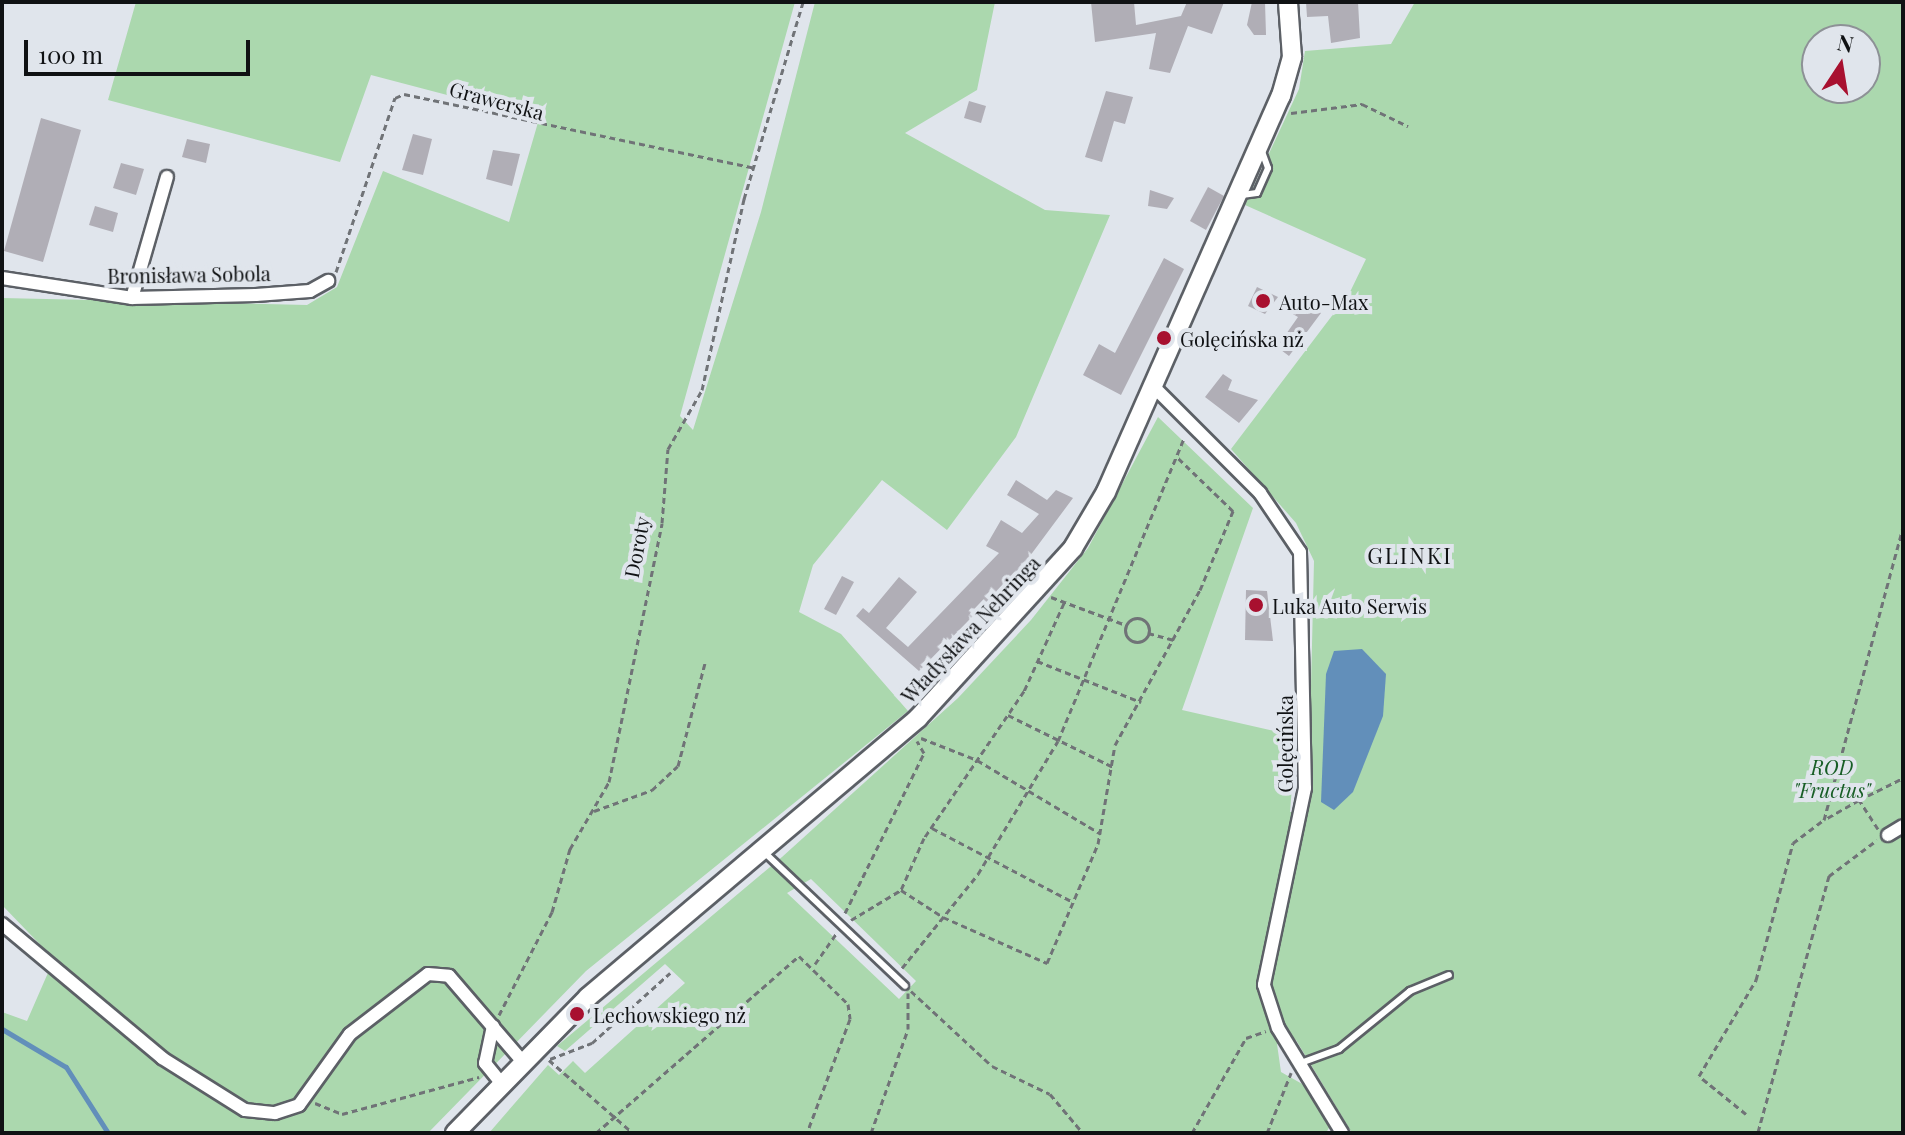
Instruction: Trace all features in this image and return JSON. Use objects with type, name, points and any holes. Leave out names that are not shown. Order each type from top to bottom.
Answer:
[{"type":"street","name":"Władysława Nehringa","points":[[455,1133],[496,1079],[522,1061],[918,718],[1057,569],[1103,500],[1277,107],[1292,57],[1288,2]]},
{"type":"street","points":[[132,298],[167,177]]},
{"type":"street","name":"Bronisława Sobola","points":[[2,278],[132,298],[310,291],[328,281]]},
{"type":"street","name":"Golęcińska","points":[[1154,387],[1191,421],[1287,527],[1304,576],[1305,788],[1265,953],[1264,985],[1278,1028],[1342,1133]]},
{"type":"street","points":[[1888,835],[1903,826]]},
{"type":"street","points":[[2,924],[162,1058],[230,1103],[275,1113],[305,1097],[350,1034],[418,979],[449,976],[522,1061]]},
{"type":"street","points":[[493,1026],[486,1045],[496,1079]]},
{"type":"lane","points":[[763,850],[841,926],[897,974],[905,986]]},
{"type":"lane","points":[[1298,1064],[1339,1049],[1410,991],[1449,975]]},
{"type":"path","name":"Doroty","points":[[493,1026],[594,811],[616,751],[662,523],[668,449],[702,390],[754,168],[803,2]]},
{"type":"path","name":"Grawerska","points":[[328,281],[340,268],[395,98],[430,97],[593,138],[754,168]]},
{"type":"path","points":[[1277,107],[1287,113],[1362,104],[1408,126]]},
{"type":"path","points":[[897,974],[987,860],[1058,741],[1191,421]]},
{"type":"path","points":[[901,890],[943,917],[1047,963],[1101,834],[1115,745],[1174,640],[1233,511],[1176,456]]},
{"type":"path","points":[[1824,820],[1903,527]]},
{"type":"path","points":[[1047,595],[1126,625],[1143,619],[1148,633]]},
{"type":"path","points":[[841,926],[901,890],[932,827],[1008,715],[1064,603]]},
{"type":"path","points":[[1126,625],[1133,641],[1148,633],[1174,640]]},
{"type":"path","points":[[1037,661],[1141,702]]},
{"type":"path","points":[[594,811],[652,790],[678,766],[705,663]]},
{"type":"path","points":[[1008,715],[1113,767]]},
{"type":"path","points":[[841,926],[924,753],[914,735],[977,760],[1101,834]]},
{"type":"path","points":[[1746,1114],[1699,1076],[1756,980],[1793,843],[1824,820],[1903,778]]},
{"type":"path","points":[[1758,1132],[1835,867],[1888,835],[1871,825],[1859,800]]},
{"type":"path","points":[[932,827],[987,860],[1073,902]]},
{"type":"path","points":[[815,964],[834,937]]},
{"type":"path","points":[[596,1133],[799,956],[815,964],[848,1004],[850,1019],[807,1133]]},
{"type":"path","points":[[522,1061],[549,1060],[592,1043],[670,973]]},
{"type":"path","points":[[871,1133],[908,1029],[905,986]]},
{"type":"path","points":[[905,986],[964,1045],[1050,1094],[1083,1133]]},
{"type":"path","points":[[1192,1133],[1246,1038],[1278,1028]]},
{"type":"path","points":[[549,1060],[612,1118],[633,1133]]},
{"type":"path","points":[[1267,1133],[1298,1064]]},
{"type":"path","points":[[305,1097],[342,1114],[496,1079]]},
{"type":"green space","points":[[136,2],[795,2],[680,416],[693,430],[761,212],[815,2],[995,2],[977,90],[905,133],[1045,210],[1110,215],[1016,437],[947,530],[882,480],[813,565],[799,612],[841,634],[908,711],[586,971],[428,1133],[2,1133],[2,1012],[27,1021],[54,959],[2,905],[2,298],[307,305],[337,287],[383,171],[509,222],[539,119],[371,75],[340,162],[108,100]]},
{"type":"green space","name":"ROD \"Fructus\"","points":[[1415,2],[1903,2],[1903,1133],[1352,1133],[1296,1040],[1277,1044],[1281,1072],[1304,1085],[1330,1126],[1326,1133],[489,1133],[548,1065],[559,1075],[573,1061],[585,1073],[685,983],[665,964],[565,1051],[557,1046],[782,857],[958,698],[1031,620],[1088,548],[1158,417],[1253,508],[1182,710],[1296,736],[1290,812],[1308,811],[1314,561],[1296,523],[1231,449],[1350,292],[1366,259],[1245,205],[1299,89],[1305,51],[1391,44]],"holes":[[[811,879],[916,981],[899,999],[787,893]]]},
{"type":"water","points":[[1362,649],[1386,674],[1383,716],[1353,792],[1334,810],[1321,802],[1326,674],[1334,651]]},
{"type":"building","points":[[1091,2],[1134,2],[1136,25],[1181,16],[1187,2],[1224,2],[1212,34],[1188,26],[1170,73],[1149,69],[1156,33],[1095,42]]},
{"type":"building","points":[[1252,2],[1265,2],[1266,35],[1254,35],[1247,25]]},
{"type":"building","points":[[1306,2],[1358,2],[1360,38],[1331,43],[1328,16],[1307,17]]},
{"type":"building","points":[[1106,91],[1133,97],[1125,124],[1114,121],[1102,162],[1085,157]]},
{"type":"building","points":[[969,101],[986,106],[981,123],[964,118]]},
{"type":"building","points":[[41,118],[81,130],[43,262],[4,251]]},
{"type":"building","points":[[413,134],[432,139],[423,175],[402,170]]},
{"type":"building","points":[[187,139],[210,144],[206,163],[182,157]]},
{"type":"building","points":[[493,150],[520,154],[512,186],[486,179]]},
{"type":"building","points":[[121,163],[144,169],[136,195],[113,188]]},
{"type":"building","points":[[1208,187],[1224,196],[1206,230],[1190,221]]},
{"type":"building","points":[[1150,190],[1174,198],[1167,209],[1148,206]]},
{"type":"building","points":[[95,206],[118,213],[113,232],[89,225]]},
{"type":"building","points":[[1164,258],[1184,269],[1121,395],[1083,375],[1099,344],[1115,353]]},
{"type":"building","name":"Auto-Max","points":[[1257,287],[1278,297],[1265,314],[1248,306]]},
{"type":"building","points":[[1289,294],[1321,313],[1289,356],[1277,347],[1298,317],[1282,308]]},
{"type":"building","points":[[1223,374],[1232,380],[1228,390],[1258,400],[1239,423],[1205,397]]},
{"type":"building","points":[[1016,480],[1047,500],[1056,490],[1073,498],[1024,564],[919,671],[856,616],[863,608],[869,613],[899,577],[917,592],[886,628],[908,647],[999,553],[986,546],[1001,520],[1022,533],[1039,514],[1007,495]]},
{"type":"building","points":[[842,576],[854,582],[836,615],[824,609]]},
{"type":"building","points":[[1246,590],[1267,591],[1273,641],[1245,640]]},
{"type":"waterway","points":[[2,1029],[66,1067],[108,1133]]},
{"type":"place","name":"Auto-Max","points":[[1263,301]]},
{"type":"place","name":"Golęcińska nż","points":[[1164,338]]},
{"type":"place","name":"Luka Auto Serwis","points":[[1256,605]]},
{"type":"place","name":"Lechowskiego nż","points":[[577,1014]]},
{"type":"district","name":"GLINKI","points":[[1410,556]]}]
